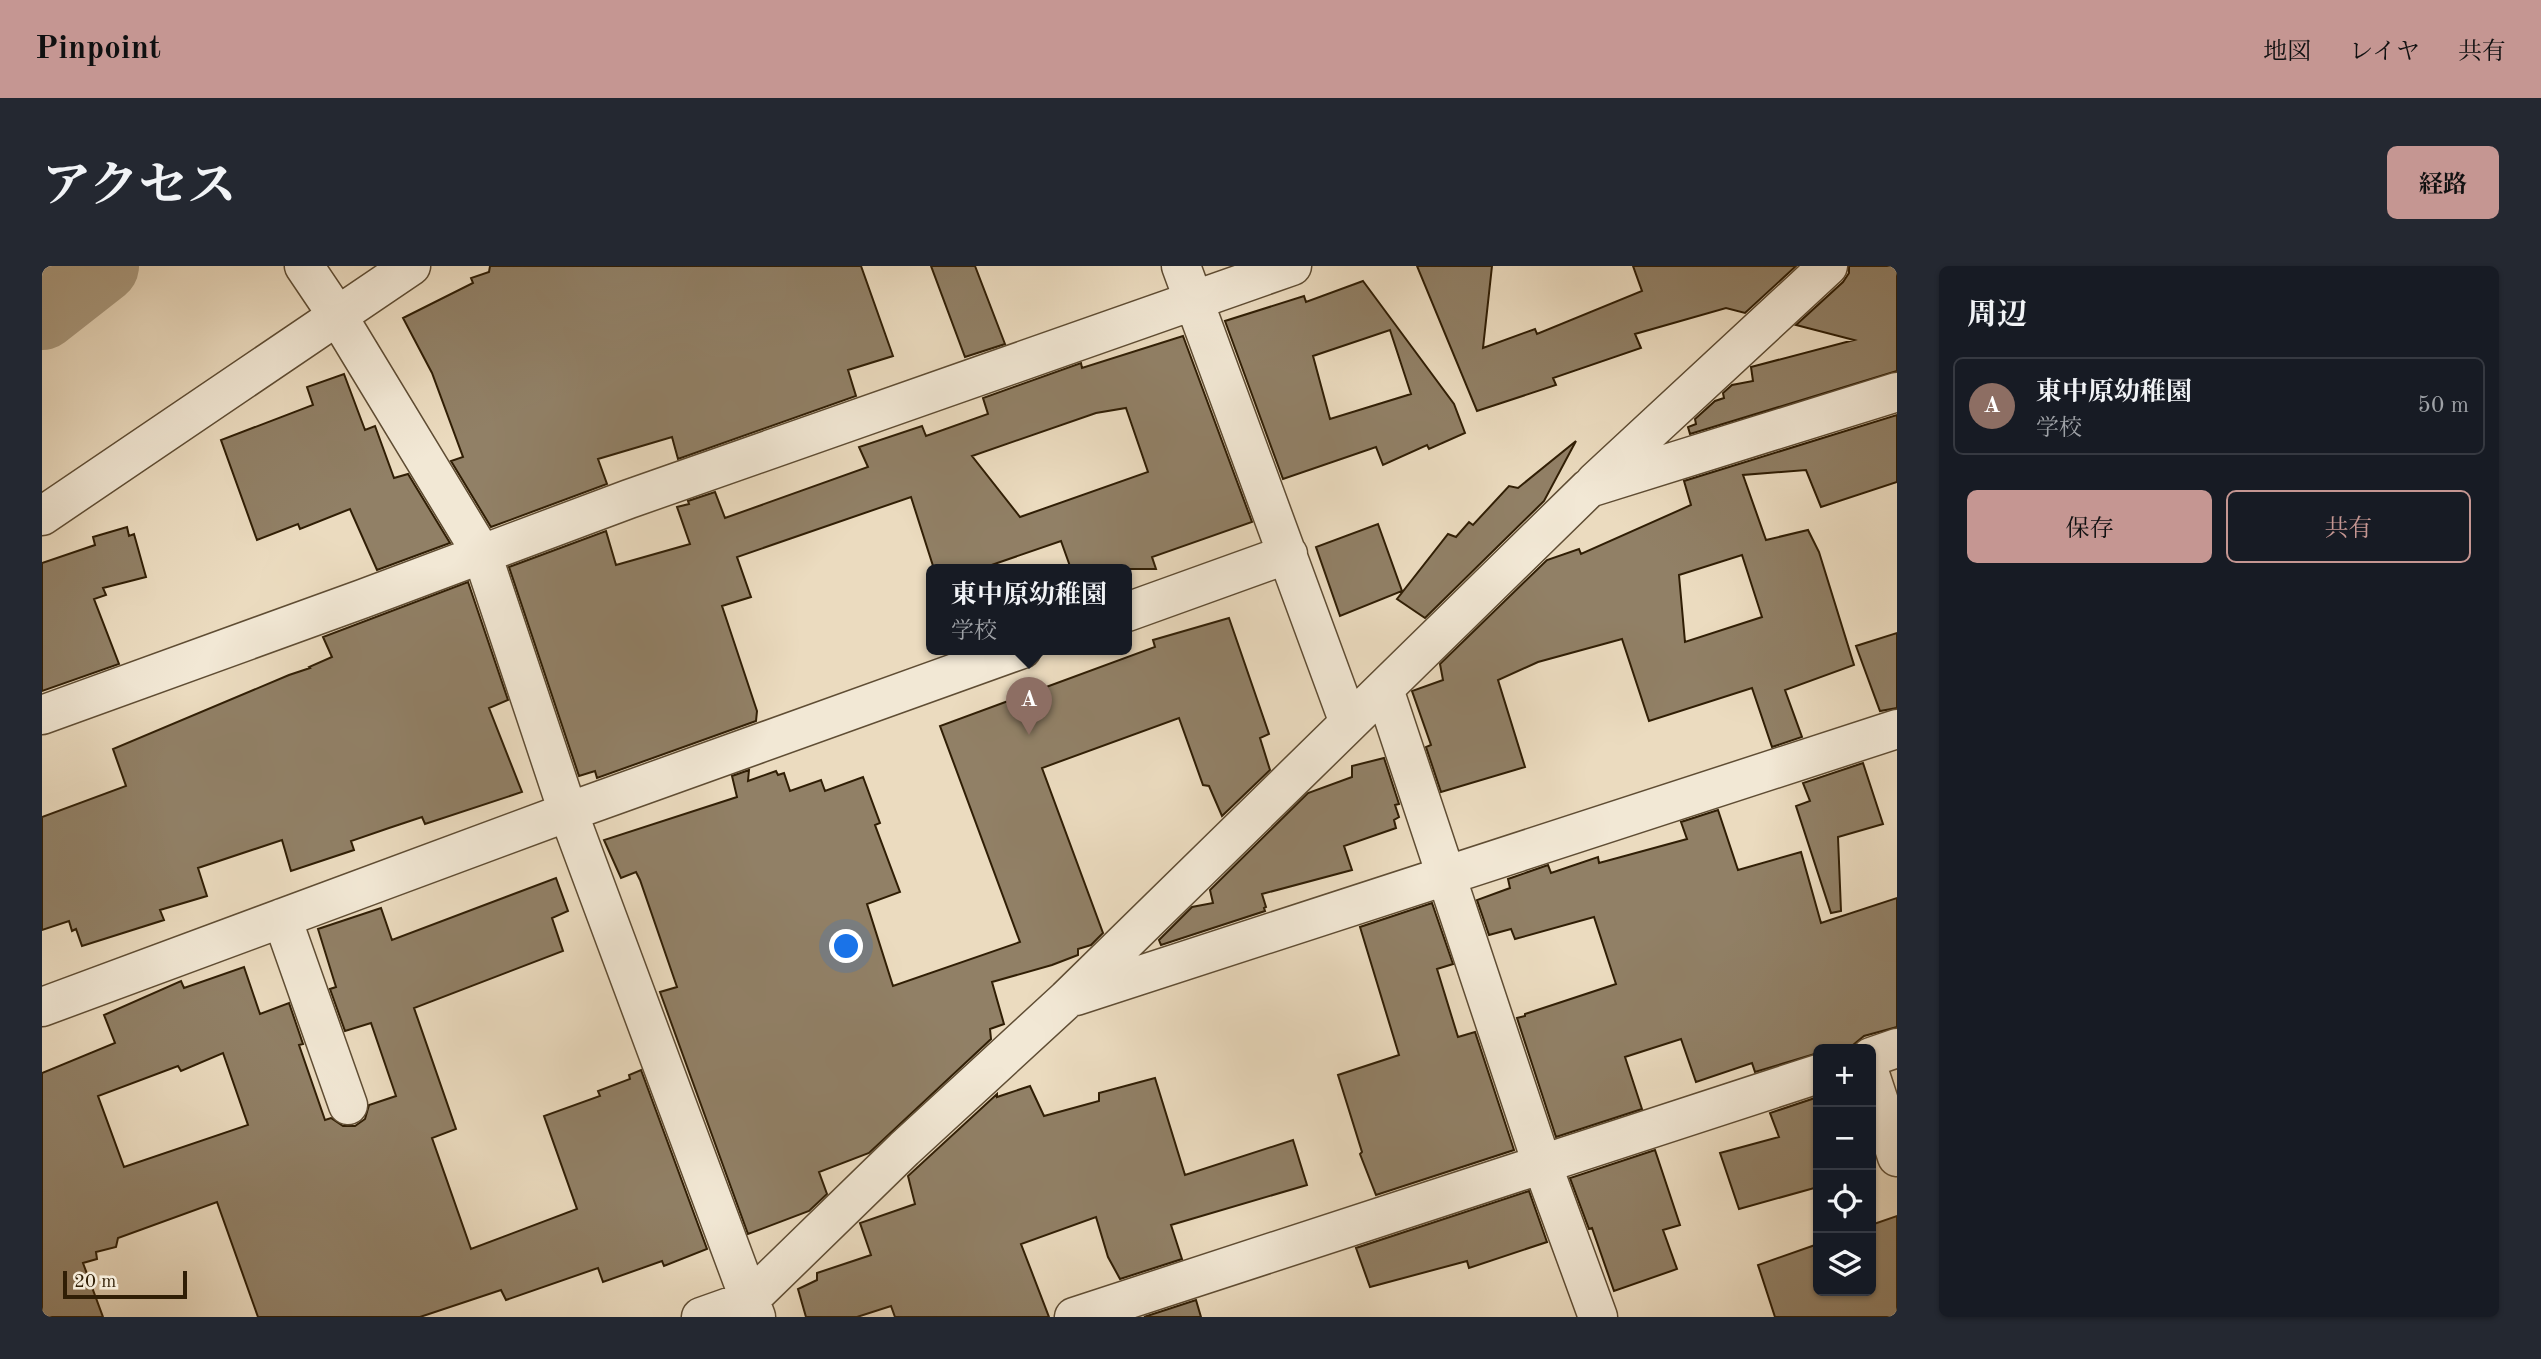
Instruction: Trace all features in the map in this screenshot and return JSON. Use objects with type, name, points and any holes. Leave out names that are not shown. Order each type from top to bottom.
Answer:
[{"type":"street","points":[[304,266],[482,554],[569,812],[752,1308]]},
{"type":"street","points":[[42,516],[411,266]]},
{"type":"street","points":[[42,715],[629,499],[1188,283],[1292,266]]},
{"type":"street","points":[[701,1317],[752,1308],[904,1149],[1067,999],[1589,488],[1828,266]]},
{"type":"street","points":[[1188,283],[1349,723]]},
{"type":"street","points":[[1589,488],[1897,392]]},
{"type":"street","points":[[1132,610],[1288,554]]},
{"type":"street","points":[[42,1007],[569,812],[1005,655]]},
{"type":"street","points":[[1384,689],[1542,1164],[1598,1317]]},
{"type":"street","points":[[1067,999],[1897,729]]},
{"type":"street","points":[[282,918],[348,1105]]},
{"type":"street","points":[[1876,1055],[1897,1048]]},
{"type":"street","points":[[1074,1317],[1813,1076]]},
{"type":"street","points":[[1876,1092],[1897,1157]]},
{"type":"building","points":[[490,266],[861,266],[893,356],[848,370],[856,396],[678,459],[672,437],[598,459],[607,484],[491,527],[451,461],[463,457],[432,373],[403,318],[473,283],[471,278],[489,272]]},
{"type":"building","points":[[931,266],[975,266],[1005,344],[965,357]]},
{"type":"building","points":[[1417,266],[1492,266],[1483,348],[1535,329],[1537,334],[1642,291],[1633,266],[1796,266],[1745,313],[1726,308],[1635,334],[1641,348],[1553,378],[1556,385],[1477,411]]},
{"type":"building","points":[[1849,266],[1897,266],[1897,371],[1690,434],[1688,427],[1696,424],[1695,419],[1715,401],[1724,398],[1723,393],[1732,385],[1753,381],[1751,367],[1854,340],[1796,325],[1843,282],[1849,273]]},
{"type":"building","points":[[1363,281],[1454,404],[1465,433],[1429,449],[1427,445],[1383,465],[1376,447],[1283,479],[1225,321],[1304,296],[1306,302]],"holes":[[[1390,330],[1411,394],[1330,419],[1313,356]]]},
{"type":"building","points":[[1183,336],[1252,522],[1152,557],[1156,569],[1132,569],[1132,564],[1069,564],[1061,541],[994,564],[932,564],[911,497],[737,557],[751,597],[722,606],[757,711],[756,721],[597,778],[595,771],[579,776],[509,567],[606,531],[616,565],[690,544],[677,507],[689,504],[688,501],[715,492],[725,518],[868,467],[859,447],[922,426],[926,436],[988,414],[983,398],[1081,363],[1082,368]],"holes":[[[1126,408],[1148,472],[1020,517],[972,456],[1096,413]]]},
{"type":"building","points":[[344,374],[365,430],[375,426],[394,478],[408,474],[450,543],[377,570],[350,509],[300,529],[298,524],[257,540],[221,440],[313,405],[307,387]]},
{"type":"building","points":[[1897,415],[1897,482],[1821,507],[1806,470],[1743,475],[1766,540],[1808,530],[1819,552],[1854,665],[1785,690],[1802,737],[1772,747],[1752,688],[1649,721],[1622,639],[1538,662],[1498,680],[1525,767],[1441,792],[1426,747],[1431,745],[1412,691],[1443,680],[1440,664],[1547,560],[1579,549],[1581,554],[1691,505],[1684,481]],"holes":[[[1742,555],[1762,617],[1685,642],[1679,575]]]},
{"type":"building","points":[[1576,441],[1544,501],[1425,618],[1397,599],[1448,534],[1456,537],[1469,522],[1473,525],[1509,486],[1518,488]]},
{"type":"building","points":[[1378,524],[1402,591],[1340,616],[1316,547]]},
{"type":"building","points":[[127,527],[129,536],[134,534],[146,577],[103,588],[106,595],[94,599],[119,664],[42,691],[42,563],[95,545],[93,537]]},
{"type":"building","points":[[468,582],[508,700],[489,708],[522,792],[425,824],[422,817],[389,828],[351,841],[354,850],[291,871],[282,840],[198,868],[207,896],[160,910],[164,920],[82,946],[76,929],[72,931],[69,921],[42,930],[42,817],[126,786],[113,749],[332,657],[323,637]]},
{"type":"building","points":[[1229,618],[1269,734],[1260,738],[1270,770],[1222,816],[1209,786],[1203,785],[1179,718],[1042,768],[1103,933],[1091,945],[1078,949],[1078,955],[992,982],[1004,1024],[990,1029],[991,1039],[869,1153],[819,1172],[827,1194],[809,1211],[748,1234],[660,992],[677,987],[640,880],[636,872],[621,878],[604,840],[737,797],[732,776],[749,770],[748,781],[776,771],[778,775],[784,773],[790,791],[821,780],[825,791],[863,777],[880,823],[875,825],[900,892],[867,904],[893,986],[1020,942],[940,726],[1155,647],[1153,640]]},
{"type":"building","points":[[1897,633],[1897,708],[1880,711],[1856,646]]},
{"type":"building","points":[[1384,758],[1399,804],[1395,805],[1399,817],[1394,820],[1396,828],[1344,846],[1352,870],[1262,894],[1265,911],[1161,945],[1159,940],[1192,907],[1213,903],[1210,890],[1308,793],[1352,777],[1352,766]]},
{"type":"building","points":[[1863,763],[1883,824],[1838,837],[1841,911],[1831,913],[1796,806],[1810,801],[1803,783]]},
{"type":"building","points":[[1718,810],[1738,870],[1801,852],[1821,923],[1897,898],[1897,1027],[1864,1036],[1854,1044],[1813,1044],[1813,1055],[1755,1072],[1752,1063],[1696,1082],[1681,1039],[1625,1057],[1642,1109],[1556,1137],[1517,1018],[1616,984],[1594,917],[1515,939],[1511,929],[1489,935],[1477,900],[1510,888],[1508,879],[1548,865],[1551,873],[1598,857],[1599,863],[1687,839],[1681,822]]},
{"type":"building","points":[[556,878],[568,911],[552,918],[563,951],[414,1008],[456,1129],[432,1138],[471,1249],[577,1209],[544,1116],[600,1096],[598,1091],[630,1079],[629,1075],[641,1070],[707,1249],[664,1266],[662,1261],[603,1282],[598,1268],[506,1300],[501,1290],[420,1317],[258,1317],[217,1202],[118,1238],[116,1247],[96,1252],[97,1259],[83,1263],[103,1317],[42,1317],[42,1073],[115,1043],[104,1015],[181,981],[184,988],[244,967],[260,1014],[289,1003],[303,1044],[299,1045],[325,1120],[331,1118],[343,1126],[355,1126],[365,1119],[369,1105],[396,1096],[371,1023],[345,1031],[330,989],[336,987],[318,929],[381,908],[392,940]],"holes":[[[223,1053],[248,1125],[124,1167],[98,1096],[178,1066],[181,1071]]]},
{"type":"building","points":[[1432,903],[1453,964],[1437,969],[1458,1037],[1475,1032],[1514,1150],[1376,1195],[1360,1154],[1362,1152],[1338,1075],[1399,1055],[1360,927]]},
{"type":"building","points":[[1155,1078],[1185,1175],[1293,1140],[1307,1185],[1171,1225],[1182,1259],[1120,1279],[1108,1257],[1096,1217],[1021,1244],[1049,1317],[895,1317],[891,1306],[857,1317],[806,1317],[798,1289],[817,1280],[817,1273],[871,1255],[860,1223],[915,1204],[908,1176],[997,1094],[997,1097],[1030,1086],[1044,1116],[1099,1101],[1099,1093]]},
{"type":"building","points":[[1813,1099],[1813,1188],[1739,1209],[1720,1153],[1779,1137],[1770,1113]]},
{"type":"building","points":[[1655,1150],[1680,1225],[1663,1230],[1677,1269],[1614,1291],[1592,1228],[1589,1229],[1570,1178]]},
{"type":"building","points":[[1529,1191],[1547,1242],[1469,1268],[1467,1261],[1370,1287],[1356,1248]]},
{"type":"building","points":[[1897,1216],[1897,1317],[1775,1317],[1758,1265],[1813,1246],[1813,1296],[1876,1296],[1876,1223]]},
{"type":"building","points":[[1196,1300],[1201,1317],[1144,1317]]},
{"type":"waterway","points":[[42,313],[102,266]]},
{"type":"place","name":"東中原幼稚園","points":[[1029,735]]}]
